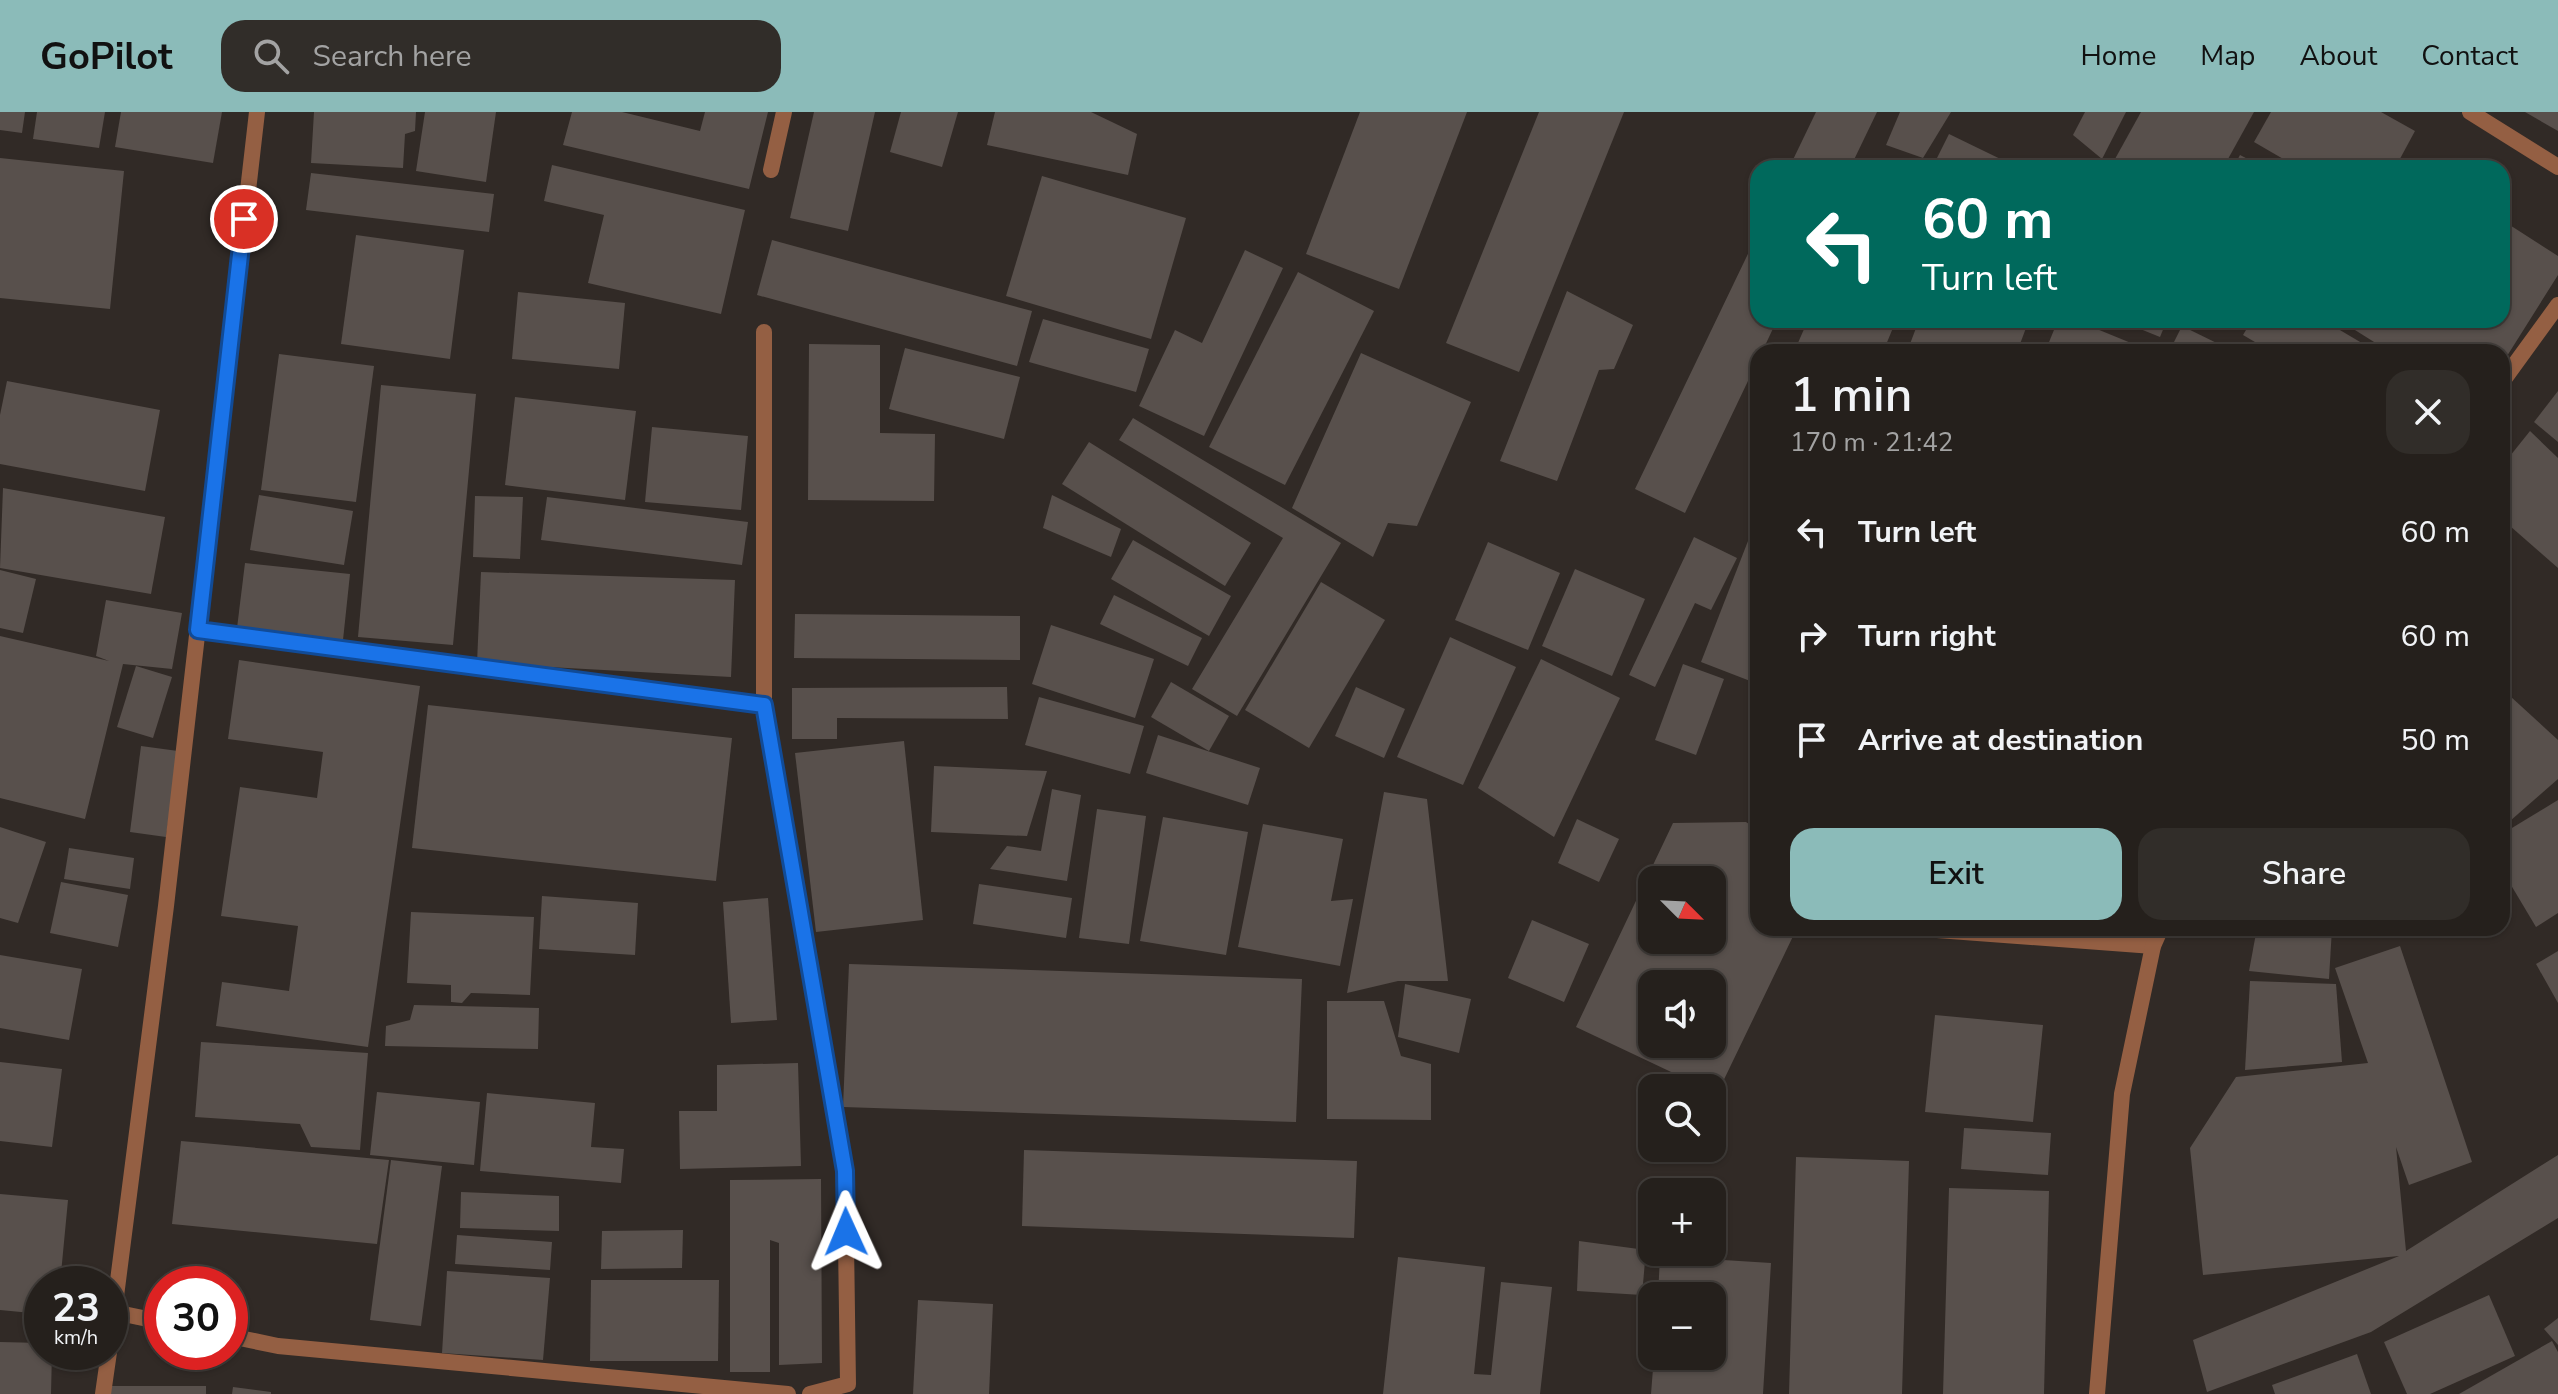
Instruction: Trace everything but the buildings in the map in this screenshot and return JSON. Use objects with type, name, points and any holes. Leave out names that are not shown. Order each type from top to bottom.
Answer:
[{"type":"street","points":[[120,1266],[166,906],[257,112]]},
{"type":"street","points":[[771,170],[784,112]]},
{"type":"street","points":[[2470,112],[2558,167]]},
{"type":"street","points":[[2510,371],[2558,305]]},
{"type":"street","points":[[764,332],[764,705],[845,1171],[848,1384],[810,1394]]},
{"type":"street","points":[[198,630],[764,705]]},
{"type":"street","points":[[2018,936],[2153,946]]},
{"type":"street","points":[[2097,1394],[2122,1094],[2157,936]]},
{"type":"street","points":[[248,1340],[278,1346],[788,1394]]},
{"type":"street","points":[[103,1394],[106,1370]]},
{"type":"route","points":[[244,219],[198,630],[764,705],[845,1171],[846,1232]]}]
